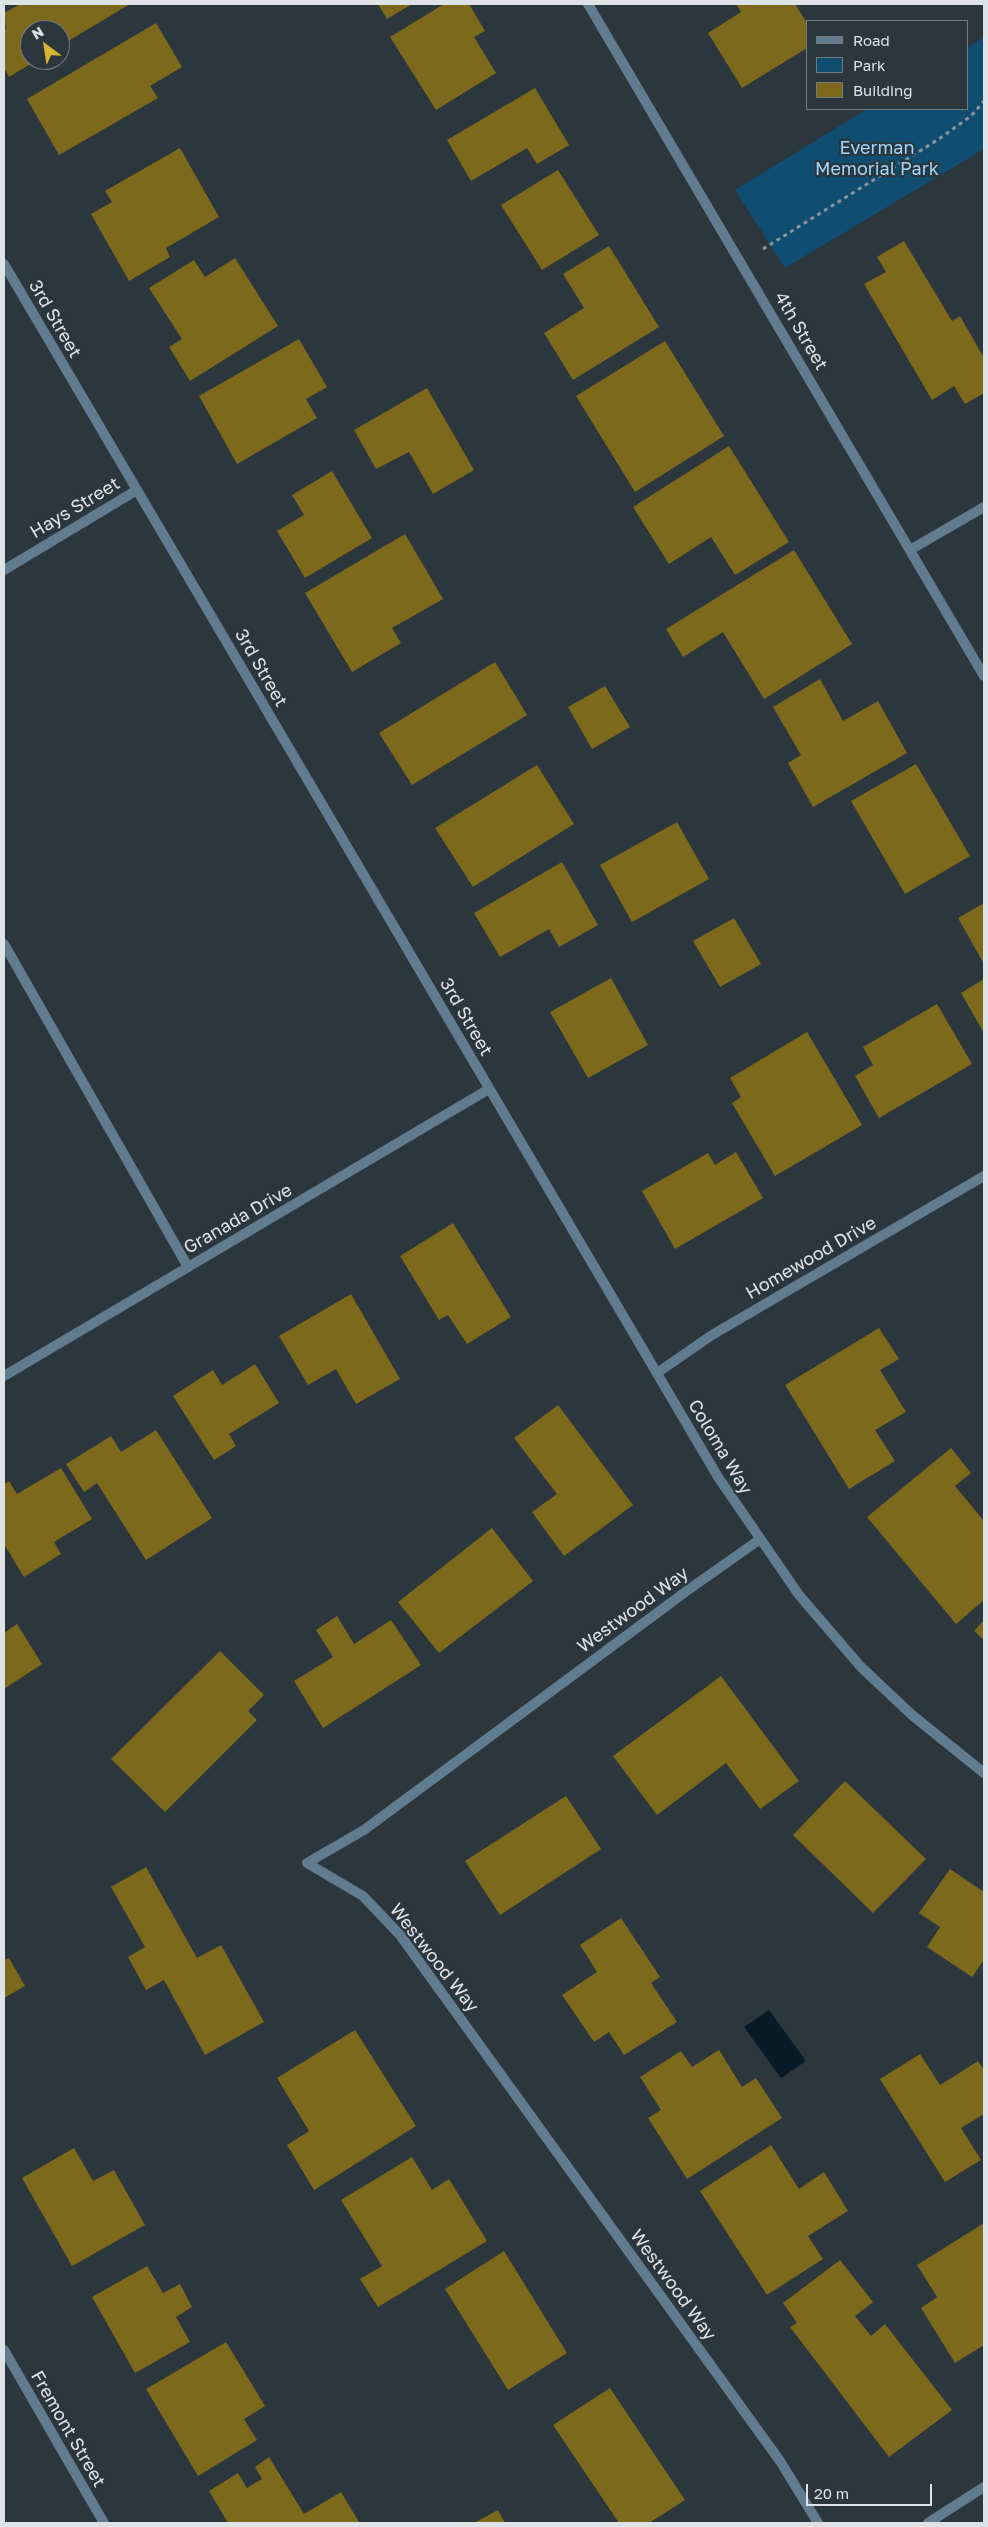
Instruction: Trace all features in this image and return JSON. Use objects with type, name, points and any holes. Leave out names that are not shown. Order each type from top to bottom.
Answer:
[{"type":"street","name":"4th Street","points":[[588,4],[742,261],[984,676]]},
{"type":"street","name":"3rd Street","points":[[4,264],[489,1089]]},
{"type":"street","name":"Hays Street","points":[[4,570],[137,490]]},
{"type":"street","points":[[910,550],[984,507]]},
{"type":"street","points":[[4,944],[188,1267]]},
{"type":"street","name":"Granada Drive","points":[[4,1376],[489,1089]]},
{"type":"street","name":"Coloma Way","points":[[489,1089],[718,1477],[759,1540],[799,1595],[861,1666],[912,1715],[984,1772]]},
{"type":"street","name":"Homewood Drive","points":[[657,1373],[712,1335],[984,1176]]},
{"type":"street","name":"Westwood Way","points":[[759,1540],[688,1590],[364,1830],[307,1863],[363,1896],[400,1934],[774,2453],[818,2523]]},
{"type":"street","name":"Fremont Street","points":[[4,2350],[104,2523]]},
{"type":"street","points":[[928,2523],[984,2487]]},
{"type":"path","points":[[742,261],[802,226],[939,138],[970,116],[984,101]]},
{"type":"green space","name":"Everman Memorial Park","points":[[984,37],[984,149],[785,268],[735,190],[865,110],[968,110],[968,47]]},
{"type":"shaded area","points":[[769,2010],[806,2061],[781,2078],[744,2027]]},
{"type":"building","points":[[20,4],[130,4],[70,40],[70,20],[20,20],[21,70],[9,77],[4,68],[4,30],[6,29],[4,13]]},
{"type":"building","points":[[378,4],[412,4],[387,19]]},
{"type":"building","points":[[444,4],[469,4],[485,31],[474,37],[496,73],[436,110],[390,37]]},
{"type":"building","points":[[736,4],[795,4],[806,21],[806,49],[742,88],[708,33],[741,12]]},
{"type":"building","points":[[156,23],[182,67],[150,86],[158,98],[59,155],[27,99]]},
{"type":"building","points":[[535,88],[569,145],[537,164],[527,148],[471,181],[447,140]]},
{"type":"building","points":[[180,148],[219,217],[166,248],[170,257],[129,281],[91,214],[112,202],[105,191]]},
{"type":"building","points":[[558,170],[599,235],[542,270],[501,205]]},
{"type":"building","points":[[904,241],[952,321],[960,316],[984,358],[984,393],[965,404],[954,386],[932,400],[864,284],[886,272],[877,257]]},
{"type":"building","points":[[609,246],[659,327],[573,380],[544,333],[584,308],[563,274]]},
{"type":"building","points":[[235,258],[278,326],[190,381],[169,347],[182,339],[149,288],[194,260],[205,277]]},
{"type":"building","points":[[299,339],[327,387],[306,399],[317,418],[237,464],[199,396]]},
{"type":"building","points":[[665,341],[724,436],[635,492],[576,396]]},
{"type":"building","points":[[427,388],[474,470],[433,494],[409,452],[376,469],[354,430]]},
{"type":"building","points":[[729,446],[789,542],[735,575],[711,537],[669,564],[633,507]]},
{"type":"building","points":[[332,471],[372,538],[305,578],[277,531],[304,515],[292,495]]},
{"type":"building","points":[[405,534],[443,599],[392,628],[401,643],[352,672],[305,593]]},
{"type":"building","points":[[794,550],[852,644],[764,699],[723,632],[683,657],[666,629]]},
{"type":"building","points":[[495,662],[527,715],[412,785],[379,733]]},
{"type":"building","points":[[820,679],[843,721],[878,701],[907,753],[813,807],[788,763],[801,755],[773,707]]},
{"type":"building","points":[[605,686],[630,727],[592,749],[568,707]]},
{"type":"building","points":[[916,764],[970,856],[905,894],[851,801]]},
{"type":"building","points":[[537,765],[574,824],[473,887],[435,828]]},
{"type":"building","points":[[677,822],[709,879],[632,922],[600,865]]},
{"type":"building","points":[[562,862],[598,925],[559,947],[549,929],[500,957],[474,913]]},
{"type":"building","points":[[984,903],[984,964],[958,918]]},
{"type":"building","points":[[734,918],[761,964],[720,987],[693,941]]},
{"type":"building","points":[[611,978],[648,1045],[588,1078],[550,1012]]},
{"type":"building","points":[[984,979],[984,1033],[961,993]]},
{"type":"building","points":[[937,1004],[972,1064],[879,1118],[855,1076],[873,1065],[863,1047]]},
{"type":"building","points":[[807,1032],[862,1125],[775,1176],[732,1103],[741,1097],[730,1078]]},
{"type":"building","points":[[736,1152],[763,1198],[675,1249],[642,1191],[708,1153],[715,1165]]},
{"type":"building","points":[[453,1223],[511,1317],[467,1344],[448,1315],[439,1320],[400,1256]]},
{"type":"building","points":[[351,1294],[400,1379],[356,1404],[336,1369],[308,1385],[279,1336]]},
{"type":"building","points":[[879,1328],[899,1359],[880,1370],[906,1412],[875,1430],[895,1461],[849,1489],[785,1385]]},
{"type":"building","points":[[255,1364],[279,1403],[229,1434],[236,1446],[214,1460],[173,1396],[213,1370],[222,1385]]},
{"type":"building","points":[[558,1405],[633,1505],[564,1556],[532,1512],[557,1494],[514,1438]]},
{"type":"building","points":[[156,1430],[212,1518],[146,1560],[97,1483],[84,1492],[66,1464],[111,1436],[121,1452]]},
{"type":"building","points":[[951,1448],[971,1473],[955,1486],[984,1521],[984,1600],[956,1624],[867,1517]]},
{"type":"building","points":[[61,1468],[92,1519],[54,1542],[61,1554],[24,1577],[4,1544],[4,1484],[9,1481],[17,1494]]},
{"type":"building","points":[[492,1528],[533,1581],[439,1653],[398,1602]]},
{"type":"building","points":[[337,1616],[354,1644],[391,1620],[421,1665],[323,1728],[294,1681],[333,1657],[316,1630]]},
{"type":"building","points":[[984,1620],[984,1640],[974,1631]]},
{"type":"building","points":[[17,1624],[42,1664],[4,1689],[4,1633]]},
{"type":"building","points":[[220,1651],[264,1695],[248,1711],[257,1720],[165,1812],[111,1759]]},
{"type":"building","points":[[721,1676],[799,1781],[760,1809],[726,1763],[657,1815],[613,1756]]},
{"type":"building","points":[[845,1781],[926,1859],[873,1913],[793,1835]]},
{"type":"building","points":[[566,1796],[601,1849],[500,1915],[465,1861]]},
{"type":"building","points":[[146,1867],[197,1958],[221,1945],[264,2022],[205,2055],[164,1980],[146,1990],[128,1957],[145,1947],[111,1887]]},
{"type":"building","points":[[950,1869],[984,1892],[984,1960],[972,1977],[927,1947],[940,1927],[919,1913]]},
{"type":"building","points":[[621,1918],[660,1977],[651,1983],[677,2022],[624,2055],[609,2032],[594,2042],[562,1995],[597,1972],[580,1945]]},
{"type":"building","points":[[9,1958],[25,1986],[4,1998],[4,1960]]},
{"type":"building","points":[[355,2030],[416,2126],[314,2190],[287,2145],[309,2131],[277,2078]]},
{"type":"building","points":[[719,2050],[742,2087],[756,2078],[782,2118],[687,2179],[648,2118],[661,2110],[640,2077],[681,2051],[692,2067]]},
{"type":"building","points":[[920,2054],[940,2085],[978,2061],[984,2070],[984,2114],[961,2128],[981,2160],[945,2182],[880,2079]]},
{"type":"building","points":[[771,2145],[799,2189],[824,2172],[848,2211],[808,2236],[823,2259],[767,2295],[700,2191]]},
{"type":"building","points":[[74,2148],[93,2181],[114,2170],[145,2225],[72,2266],[22,2178]]},
{"type":"building","points":[[412,2157],[432,2190],[449,2179],[487,2241],[378,2307],[360,2279],[382,2266],[341,2200]]},
{"type":"building","points":[[984,2223],[984,2345],[955,2363],[921,2308],[937,2297],[917,2265]]},
{"type":"building","points":[[504,2251],[567,2353],[508,2390],[445,2289]]},
{"type":"building","points":[[840,2260],[873,2302],[855,2316],[871,2336],[885,2324],[952,2410],[889,2457],[790,2327],[797,2323],[783,2303]]},
{"type":"building","points":[[147,2266],[163,2293],[180,2284],[192,2307],[176,2317],[190,2342],[135,2373],[92,2297]]},
{"type":"building","points":[[226,2342],[265,2406],[244,2419],[257,2440],[198,2476],[146,2389]]},
{"type":"building","points":[[610,2388],[685,2500],[649,2523],[619,2523],[553,2425]]},
{"type":"building","points":[[269,2457],[304,2514],[341,2492],[359,2522],[228,2523],[209,2491],[238,2473],[247,2488],[262,2479],[255,2467]]},
{"type":"building","points":[[498,2510],[505,2523],[474,2523]]}]
